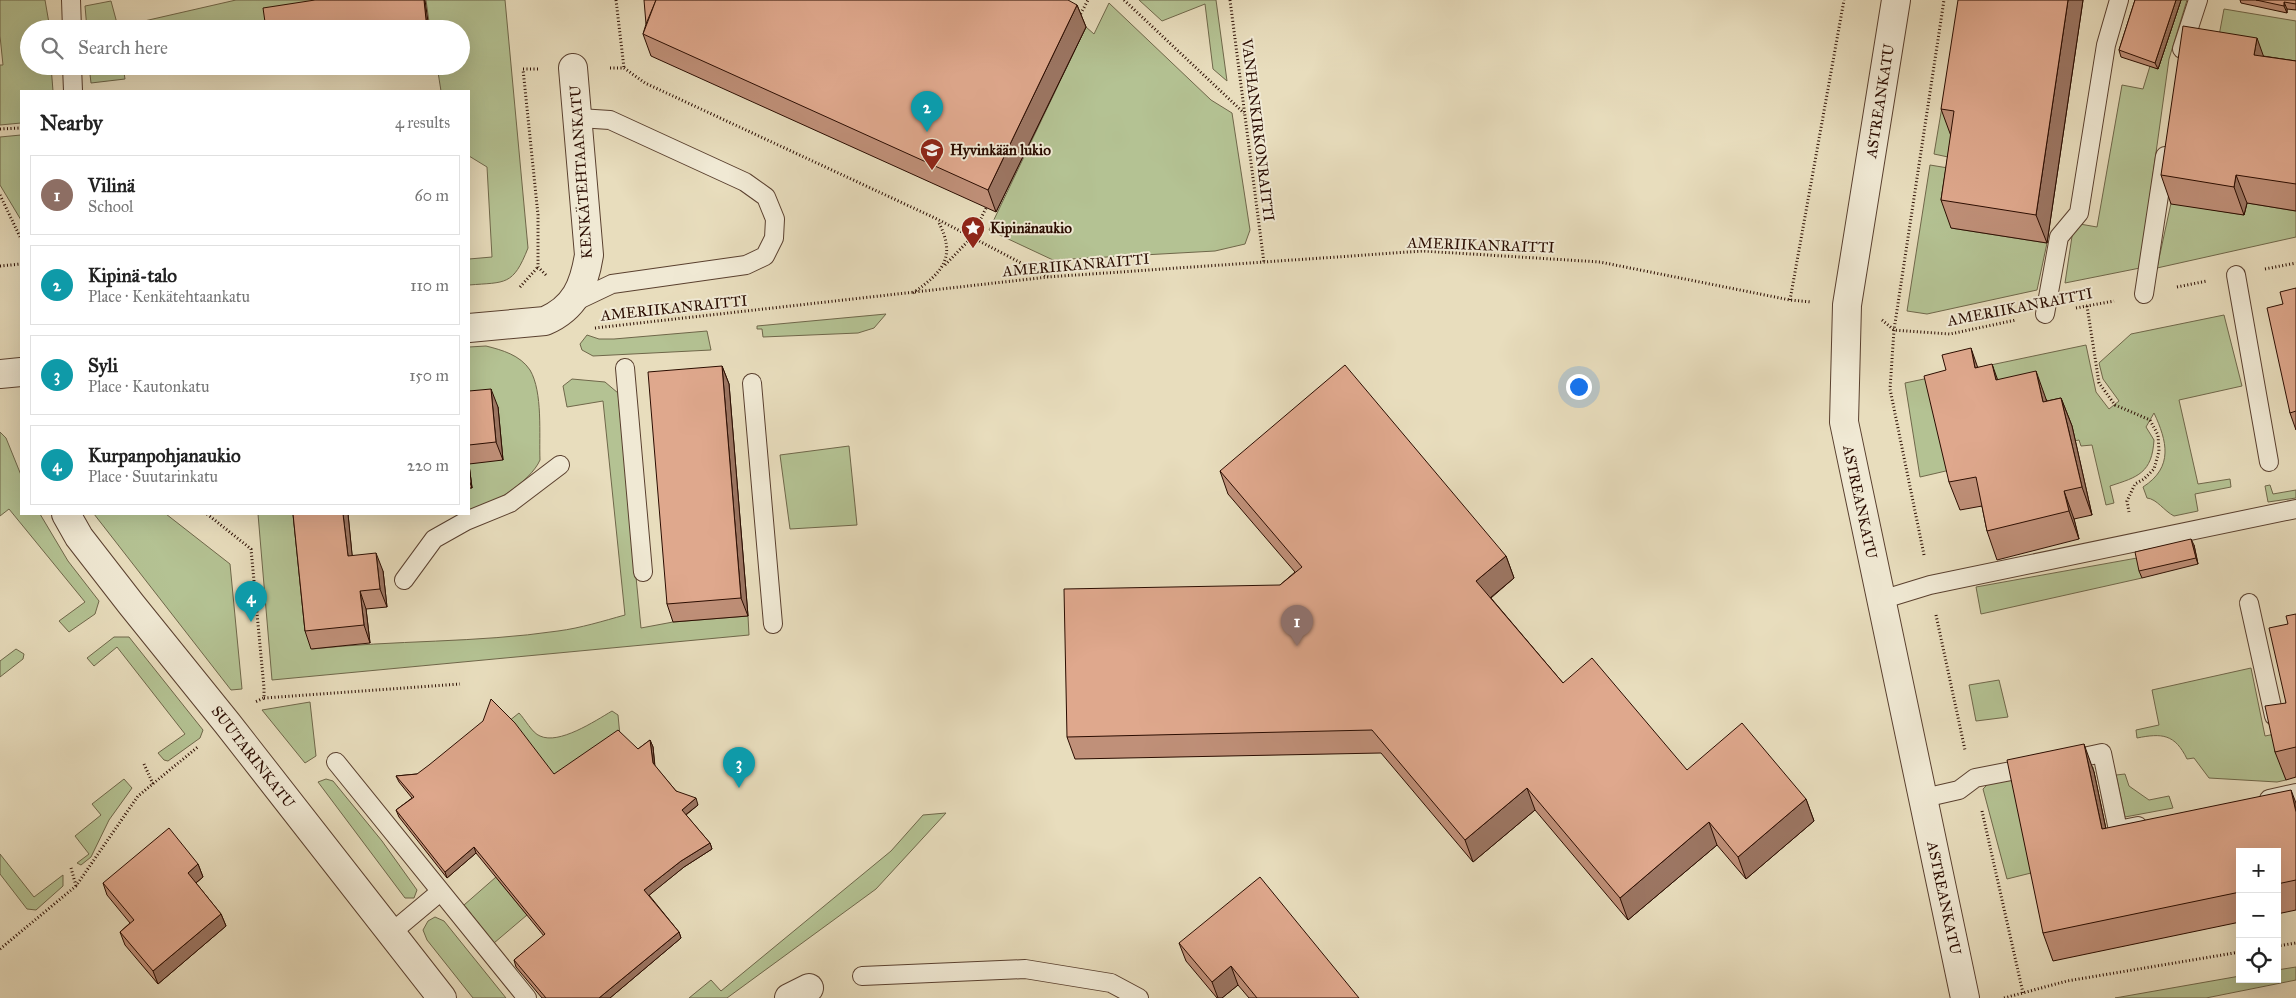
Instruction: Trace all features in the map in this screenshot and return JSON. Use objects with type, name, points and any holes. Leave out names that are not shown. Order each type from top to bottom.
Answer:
[{"type":"street","name":"ASTREANKATU","points":[[1896,0],[1847,304],[1844,422],[1965,998]]},
{"type":"street","name":"KENKÄTEHTAANKATU","points":[[572,303],[586,278],[589,255],[579,118],[573,68]]},
{"type":"street","points":[[470,328],[545,321],[572,303]]},
{"type":"street","points":[[0,374],[20,372]]},
{"type":"street","name":"SUUTARINKATU","points":[[67,515],[85,544],[442,998]]},
{"type":"lane","points":[[71,0],[72,20]]},
{"type":"lane","points":[[2045,314],[2059,236],[2080,214],[2106,45],[2118,0]]},
{"type":"lane","points":[[2179,63],[2198,0]]},
{"type":"lane","points":[[72,75],[73,90]]},
{"type":"lane","points":[[572,303],[612,284],[746,265],[765,256],[774,238],[775,219],[766,197],[745,182],[610,120],[579,118]]},
{"type":"lane","points":[[2144,294],[2168,140]]},
{"type":"lane","points":[[2236,275],[2270,462]]},
{"type":"lane","points":[[625,368],[643,572]]},
{"type":"lane","points":[[752,383],[773,624]]},
{"type":"lane","points":[[404,580],[434,539],[466,521],[510,503],[560,465]]},
{"type":"lane","points":[[1881,600],[1930,585],[2296,509]]},
{"type":"lane","points":[[2249,603],[2274,716]]},
{"type":"lane","points":[[1924,798],[1959,790],[1975,778],[2102,754],[2118,830],[2156,822]]},
{"type":"lane","points":[[336,762],[527,998]]},
{"type":"lane","points":[[2249,803],[2296,793]]},
{"type":"lane","points":[[391,933],[440,892]]},
{"type":"lane","points":[[862,976],[1024,969],[1111,983],[1139,998]]},
{"type":"path","points":[[616,0],[624,68],[645,83],[937,219],[1048,277]]},
{"type":"path","points":[[1077,22],[1088,0]]},
{"type":"path","points":[[1124,0],[1245,113]]},
{"type":"path","name":"VANHANKIRKONRAITTI","points":[[1230,0],[1264,263]]},
{"type":"path","points":[[1790,300],[1844,0]]},
{"type":"path","points":[[1944,0],[1894,330],[1890,389],[1962,742],[1975,778],[2023,993]]},
{"type":"path","points":[[1073,11],[1080,15]]},
{"type":"path","points":[[523,69],[538,215],[538,267]]},
{"type":"path","points":[[0,129],[20,128]]},
{"type":"path","points":[[0,195],[20,237]]},
{"type":"path","points":[[912,293],[940,270],[972,237],[986,208]]},
{"type":"path","points":[[937,219],[945,235],[947,250],[946,262],[940,270]]},
{"type":"path","name":"AMERIIKANRAITTI","points":[[572,303],[597,329],[1048,277],[1422,251],[1600,262],[1790,300],[1847,304],[1866,308],[1894,330],[1950,334],[2296,263]]},
{"type":"path","points":[[0,266],[20,264]]},
{"type":"path","points":[[2087,306],[2099,383],[2114,405],[2150,420],[2158,435],[2159,451],[2154,469],[2144,479],[2135,484],[2127,501],[2134,543]]},
{"type":"path","points":[[208,515],[251,549],[264,698]]},
{"type":"path","points":[[0,950],[76,886],[138,796],[248,705],[264,698],[460,684]]},
{"type":"path","points":[[144,764],[153,784]]},
{"type":"path","points":[[71,868],[76,886]]},
{"type":"path","points":[[2281,945],[2296,943]]},
{"type":"path","points":[[2004,998],[2068,981],[2236,953]]},
{"type":"green space","points":[[0,0],[45,0],[48,20],[20,20],[20,75],[52,75],[53,90],[20,90],[20,123],[0,125],[0,65],[3,65],[0,36]]},
{"type":"green space","points":[[236,0],[364,0],[274,20],[149,20]]},
{"type":"green space","points":[[426,0],[505,0],[528,248],[518,269],[507,280],[470,285],[470,259],[492,257],[487,167],[470,157],[470,90],[441,90],[438,75],[470,75],[470,20],[429,20]]},
{"type":"green space","points":[[1139,0],[1216,0],[1227,81],[1213,69],[1205,4],[1162,21]]},
{"type":"green space","points":[[1960,0],[1973,0],[1948,157],[1934,154]]},
{"type":"green space","points":[[2181,0],[2187,0],[2169,59],[2140,268],[2065,283],[2074,223],[2097,227],[2122,85],[2143,89],[2150,66],[2158,69]]},
{"type":"green space","points":[[111,1],[116,20],[86,20],[85,6]]},
{"type":"green space","points":[[1109,3],[1211,100],[1232,113],[1250,230],[1245,244],[1215,251],[1053,260],[989,230],[1086,27],[1094,34]]},
{"type":"green space","points":[[2224,9],[2296,21],[2296,88],[2218,41]]},
{"type":"green space","points":[[90,75],[124,75],[125,79],[91,83]]},
{"type":"green space","points":[[20,135],[20,218],[0,185],[0,137]]},
{"type":"green space","points":[[1930,165],[1960,170],[1951,228],[2047,243],[2037,290],[1927,314],[1907,311]]},
{"type":"green space","points":[[2171,203],[2244,215],[2247,203],[2296,211],[2296,237],[2157,268]]},
{"type":"green space","points":[[886,314],[874,328],[858,333],[763,337],[762,329],[757,329],[757,326]]},
{"type":"green space","points":[[2224,315],[2242,386],[2179,400],[2198,484],[2230,479],[2231,487],[2195,494],[2198,511],[2174,516],[2147,498],[2143,487],[2160,471],[2165,453],[2159,423],[2154,413],[2146,427],[2154,440],[2153,451],[2147,467],[2136,476],[2110,486],[2114,503],[2106,505],[2092,445],[2081,446],[2079,440],[1920,477],[1905,383],[2086,345],[2096,392],[2109,409],[2119,401],[2103,379],[2099,363],[2131,334]]},
{"type":"green space","points":[[707,331],[711,350],[593,356],[582,350],[580,344],[587,335],[599,339],[614,339]]},
{"type":"green space","points":[[486,346],[504,351],[521,360],[530,370],[539,402],[540,460],[528,476],[509,492],[488,504],[470,510],[470,488],[472,488],[470,472],[470,347]]},
{"type":"green space","points":[[572,379],[605,382],[618,393],[641,628],[673,622],[748,616],[749,635],[272,680],[258,515],[297,515],[312,649],[528,635],[575,628],[625,615],[603,401],[567,407],[563,386]]},
{"type":"green space","points":[[0,432],[6,438],[20,473],[20,515],[41,515],[68,561],[99,601],[95,614],[69,632],[59,621],[85,602],[9,509],[0,516]]},
{"type":"green space","points":[[849,446],[857,525],[790,529],[780,455]]},
{"type":"green space","points":[[2270,485],[2273,494],[2296,490],[2296,498],[2268,502],[2265,486]]},
{"type":"green space","points":[[95,515],[167,515],[230,564],[242,689],[231,690]]},
{"type":"green space","points":[[2137,558],[2142,578],[1981,614],[1976,587]]},
{"type":"green space","points":[[114,637],[129,637],[203,730],[200,738],[168,761],[164,760],[158,753],[185,734],[117,647],[94,666],[87,658]]},
{"type":"green space","points":[[16,649],[24,654],[23,659],[0,677],[0,661]]},
{"type":"green space","points":[[2251,668],[2265,736],[2275,734],[2286,780],[2277,782],[2209,778],[2194,758],[2187,759],[2178,744],[2167,737],[2137,738],[2136,730],[2159,725],[2152,690]]},
{"type":"green space","points":[[1999,680],[2008,717],[1976,721],[1969,685]]},
{"type":"green space","points":[[310,702],[316,756],[305,763],[262,710]]},
{"type":"green space","points":[[612,711],[618,715],[620,736],[556,781],[509,721],[519,713],[531,729],[540,736],[548,738],[567,735],[577,731]]},
{"type":"green space","points":[[2087,764],[2093,767],[2094,772],[2017,789],[2035,872],[2007,879],[1983,789],[1988,784]]},
{"type":"green space","points":[[2125,774],[2129,786],[2149,800],[2169,796],[2173,808],[2125,817],[2116,775]]},
{"type":"green space","points":[[124,779],[132,788],[109,820],[91,857],[81,865],[77,863],[89,854],[75,836],[101,815],[92,804]]},
{"type":"green space","points":[[326,779],[333,781],[382,841],[417,890],[414,898],[405,898],[318,782]]},
{"type":"green space","points":[[946,813],[876,889],[727,998],[689,998],[711,980],[721,991],[891,851],[923,815]]},
{"type":"green space","points":[[0,854],[34,897],[63,875],[63,886],[36,910],[27,909],[0,874]]},
{"type":"green space","points":[[496,877],[527,915],[494,943],[464,905]]},
{"type":"green space","points":[[435,917],[444,921],[506,998],[473,998],[427,940],[423,930],[428,921]]},
{"type":"green space","points":[[2296,967],[2296,980],[2281,983],[2281,969]]},
{"type":"green space","points":[[2236,977],[2236,983],[2281,983],[2206,998],[2115,998]]},
{"type":"building","points":[[315,0],[424,0],[426,20],[265,20],[263,8]]},
{"type":"building","points":[[644,0],[656,0],[646,24]]},
{"type":"building","points":[[656,0],[1068,0],[1077,5],[988,190],[643,34]]},
{"type":"building","points":[[1958,0],[2068,0],[2036,215],[1941,200],[1954,111],[1941,109]]},
{"type":"building","points":[[2135,0],[2176,0],[2155,63],[2119,50]]},
{"type":"building","points":[[2256,0],[2296,0],[2296,4],[2284,2],[2284,6]]},
{"type":"building","points":[[2183,26],[2257,38],[2254,55],[2296,61],[2296,184],[2236,175],[2234,187],[2161,175]]},
{"type":"building","points":[[2296,288],[2296,411],[2290,413],[2267,308],[2283,304],[2280,292]]},
{"type":"building","points":[[1971,348],[1975,368],[1992,364],[1996,380],[2036,371],[2043,402],[2061,398],[2082,487],[2064,491],[2069,511],[1987,531],[1976,477],[1949,482],[1924,376],[1946,370],[1942,355]]},
{"type":"building","points":[[1345,365],[1506,556],[1476,581],[1563,683],[1592,658],[1687,770],[1742,723],[1806,799],[1738,857],[1709,822],[1620,898],[1527,788],[1465,840],[1372,730],[1067,737],[1064,589],[1280,585],[1302,567],[1220,471]]},
{"type":"building","points":[[722,366],[741,598],[667,604],[648,372]]},
{"type":"building","points":[[491,389],[496,442],[470,445],[470,391]]},
{"type":"building","points":[[293,515],[343,515],[348,556],[376,553],[380,589],[360,591],[364,625],[305,631]]},
{"type":"building","points":[[2191,539],[2196,558],[2139,571],[2135,552]]},
{"type":"building","points":[[2296,614],[2296,747],[2275,752],[2265,706],[2286,703],[2269,628],[2288,624],[2286,616]]},
{"type":"building","points":[[491,699],[515,723],[554,774],[618,730],[638,749],[650,740],[653,763],[676,791],[696,798],[682,810],[710,843],[681,861],[644,890],[679,932],[599,998],[546,998],[514,960],[545,934],[474,847],[445,872],[396,810],[414,797],[396,776],[417,774],[429,765],[483,721]]},
{"type":"building","points":[[2084,744],[2102,829],[2291,790],[2296,812],[2296,880],[2281,883],[2281,848],[2236,848],[2236,893],[2043,933],[2007,760]]},
{"type":"building","points":[[169,828],[198,864],[188,873],[221,914],[153,971],[120,932],[134,920],[103,883]]},
{"type":"building","points":[[1260,877],[1359,998],[1257,998],[1231,966],[1212,982],[1179,943]]},
{"type":"place","name":"Kipinä-talo","points":[[927,132]]},
{"type":"place","name":"Hyvinkään lukio","points":[[932,171]]},
{"type":"place","name":"Kipinänaukio","points":[[973,249]]},
{"type":"place","name":"Kurpanpohjanaukio","points":[[251,622]]},
{"type":"place","name":"Vilinä","points":[[1297,646]]},
{"type":"place","name":"Syli","points":[[739,788]]}]
